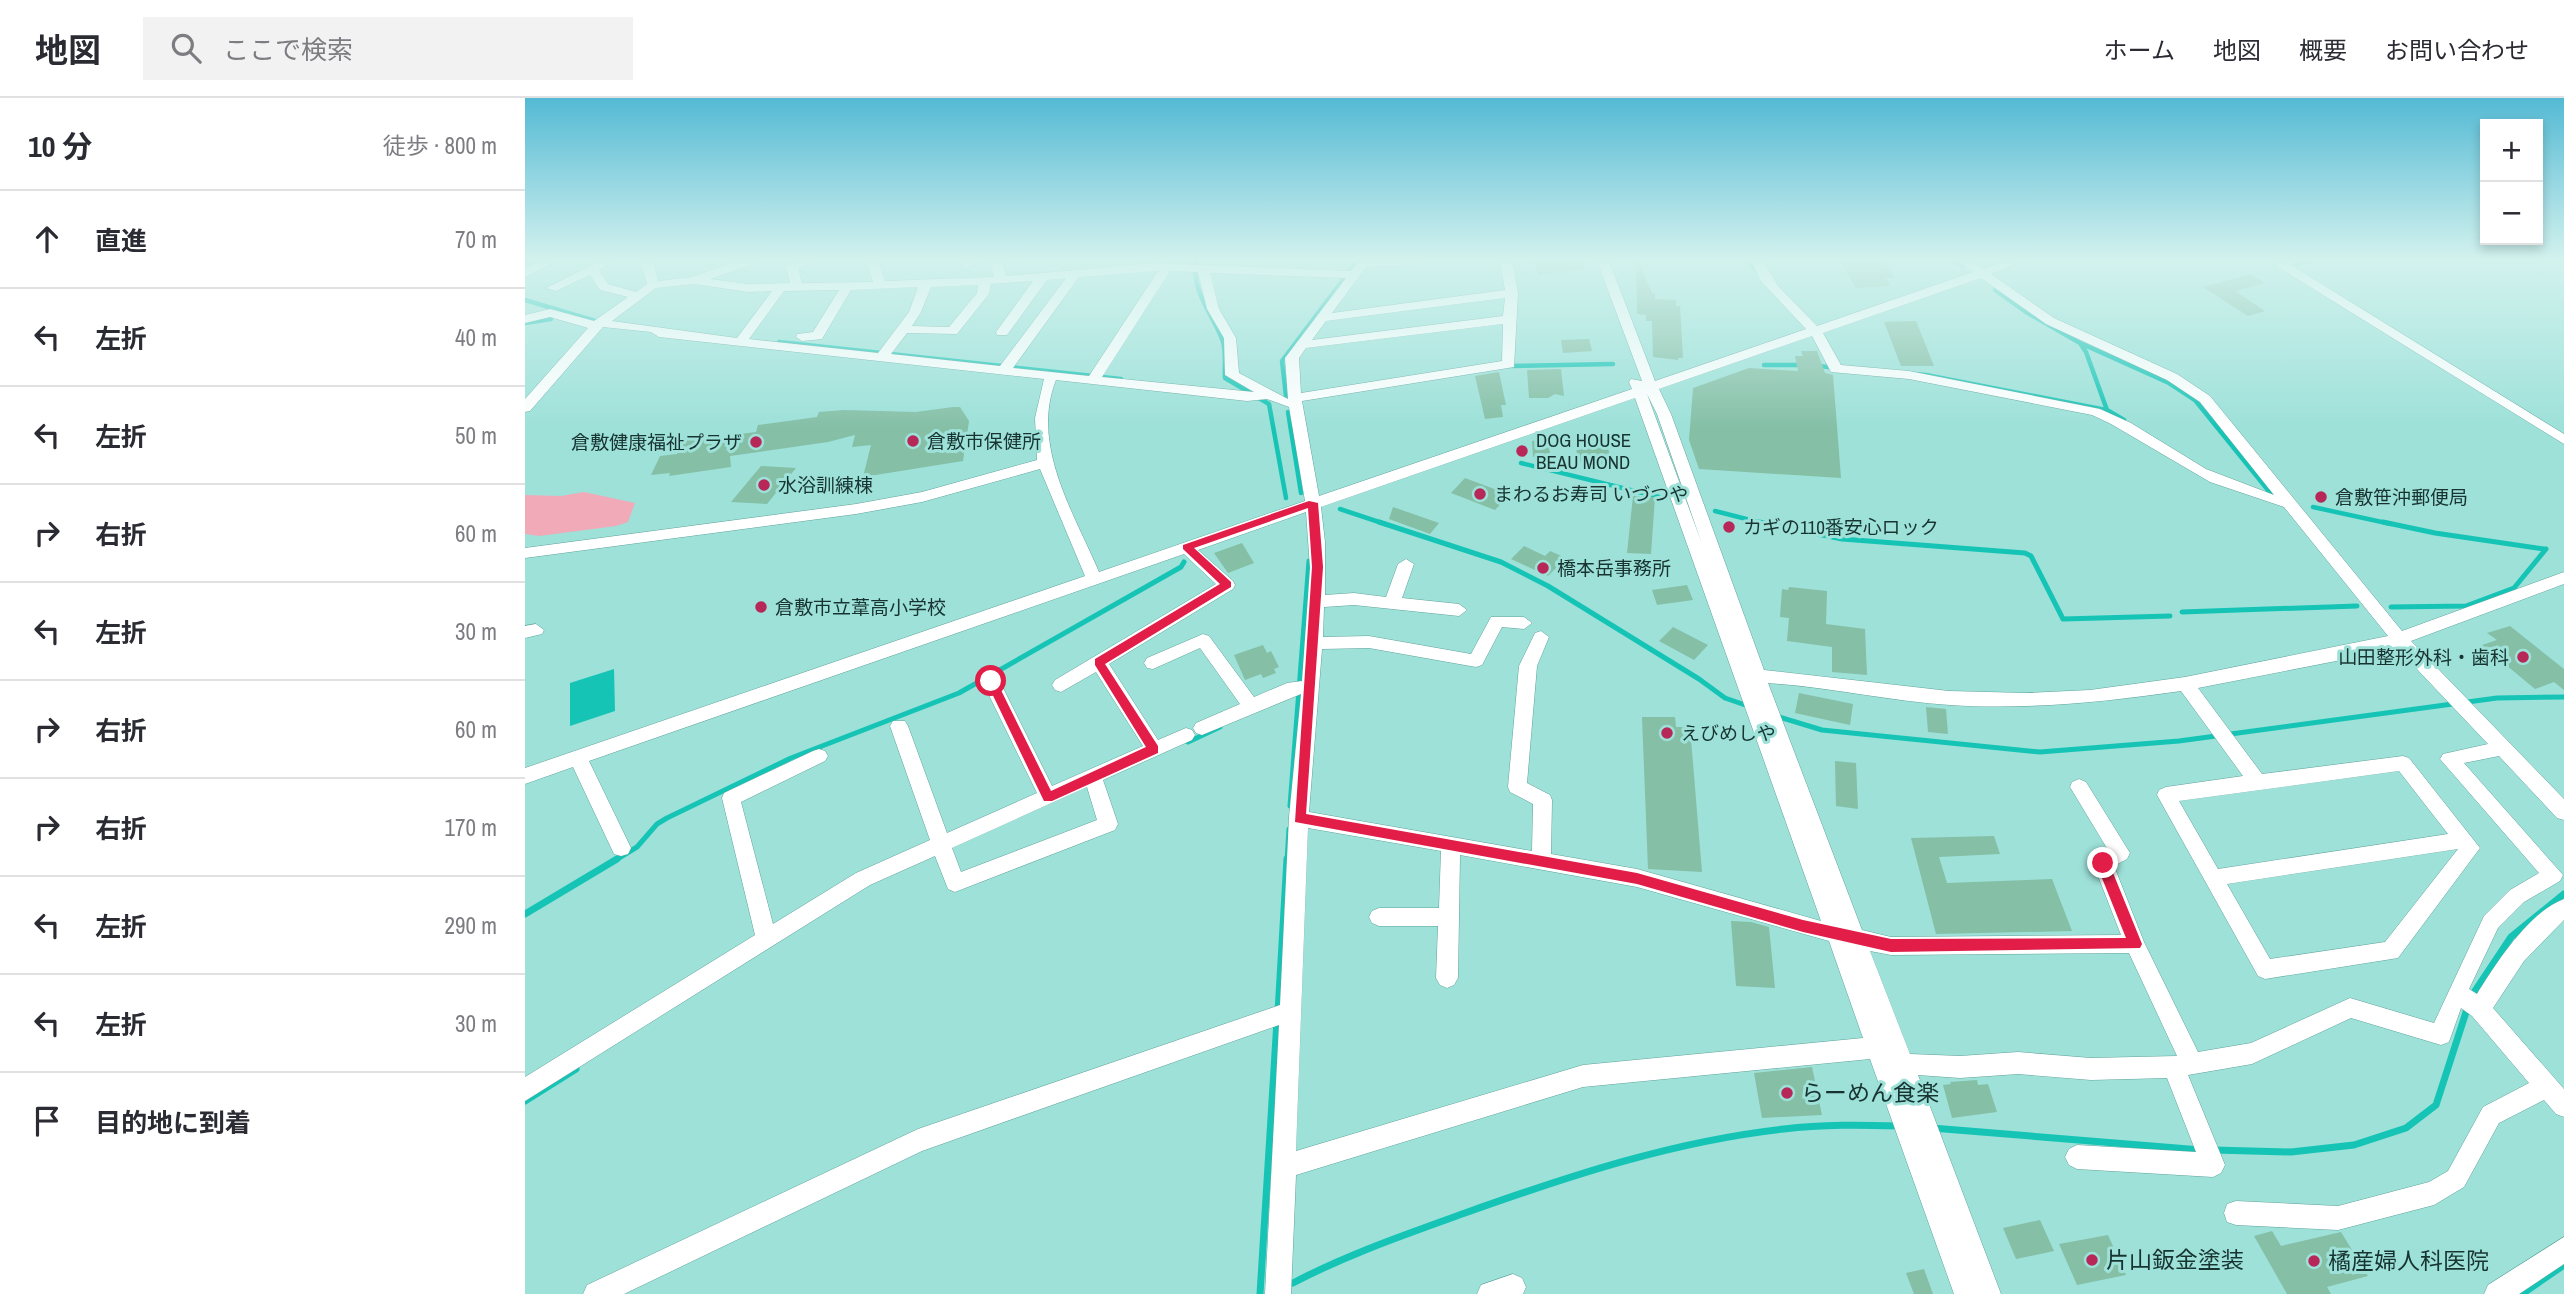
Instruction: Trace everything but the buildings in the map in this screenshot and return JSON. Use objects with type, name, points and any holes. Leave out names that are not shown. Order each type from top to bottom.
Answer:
[{"type":"street","points":[[565,317],[598,325],[1006,367],[1052,375],[1262,396],[1282,402],[1509,364],[1509,318],[1301,345]]},
{"type":"street","points":[[525,408],[598,325],[609,317]]},
{"type":"street","points":[[742,340],[759,317]]},
{"type":"street","points":[[802,337],[817,336],[829,317]]},
{"type":"street","points":[[884,355],[911,317]]},
{"type":"street","points":[[902,329],[952,331],[964,317]]},
{"type":"street","points":[[1002,332],[1013,317]]},
{"type":"street","points":[[1006,367],[1043,317]]},
{"type":"street","points":[[1094,378],[1130,317]]},
{"type":"street","points":[[1218,317],[1230,338],[1232,375],[1262,396]]},
{"type":"street","points":[[1278,1294],[1286,1166],[1282,1014],[1299,818],[1303,687],[1312,643],[1318,567],[1313,503],[1291,358],[1321,318],[1330,317]]},
{"type":"street","points":[[1614,317],[1645,388],[1664,414],[1750,676],[1845,936],[1893,1053],[1967,1294]]},
{"type":"street","points":[[1621,317],[1645,388]]},
{"type":"street","points":[[1801,317],[1814,330],[1836,369],[1909,375],[2095,412],[2115,420],[2176,458],[2215,478],[2263,497],[2288,503]]},
{"type":"street","points":[[525,776],[1853,317]]},
{"type":"street","points":[[2044,317],[2190,388],[2205,399],[2400,640],[2564,812]]},
{"type":"street","points":[[2366,317],[2564,440]]},
{"type":"street","points":[[1052,375],[1045,387],[1044,396],[1042,444],[1045,463],[1053,489],[1094,578]]},
{"type":"street","points":[[525,553],[870,507],[922,497],[1045,463]]},
{"type":"street","points":[[1061,685],[1227,585],[1186,547]]},
{"type":"street","points":[[1392,603],[1406,564]]},
{"type":"street","points":[[1750,676],[1949,698],[2026,700],[2090,697],[2185,684],[2377,647],[2564,578]]},
{"type":"street","points":[[1315,602],[1354,599],[1459,610]]},
{"type":"street","points":[[1312,643],[1369,642],[1476,661],[1497,621],[1524,623]]},
{"type":"street","points":[[1541,637],[1528,666],[1517,786],[1543,800],[1541,861]]},
{"type":"street","points":[[1153,663],[1203,640],[1251,706]]},
{"type":"street","points":[[1098,662],[1154,749]]},
{"type":"street","points":[[991,681],[1048,797]]},
{"type":"street","points":[[2185,684],[2258,782]]},
{"type":"street","points":[[525,1090],[863,879],[944,848],[1048,797],[1095,781],[1154,749],[1251,706],[1303,687]]},
{"type":"street","points":[[899,726],[955,883],[1108,824],[1095,781]]},
{"type":"street","points":[[2468,1001],[2491,922],[2517,895],[2553,875],[2449,759],[2503,748]]},
{"type":"street","points":[[766,938],[731,798],[819,755]]},
{"type":"street","points":[[578,758],[621,848]]},
{"type":"street","points":[[2403,763],[2470,848],[2391,951],[2265,969],[2166,795],[2258,782],[2403,763]]},
{"type":"street","points":[[2077,1157],[2213,1165],[2183,1065],[2103,863],[2120,853],[2079,787]]},
{"type":"street","points":[[1299,818],[1637,878],[1845,936],[1891,946],[2135,944]]},
{"type":"street","points":[[2213,878],[2464,840]]},
{"type":"street","points":[[1447,978],[1451,845]]},
{"type":"street","points":[[1286,1166],[1583,1076],[1893,1053],[2091,1069],[2183,1065],[2252,1053],[2350,1009],[2441,1035],[2468,1001],[2495,982],[2532,937],[2564,908]]},
{"type":"street","points":[[1379,917],[1448,917]]},
{"type":"street","points":[[2468,1001],[2564,1107]]},
{"type":"street","points":[[596,1294],[918,1141],[1282,1014]]},
{"type":"street","points":[[1893,1053],[1917,1128],[1988,1294]]},
{"type":"street","points":[[2236,1213],[2338,1218],[2434,1193],[2456,1179],[2491,1115],[2547,1086]]},
{"type":"street","points":[[2497,1294],[2564,1249]]},
{"type":"shaded area","points":[[584,492],[635,503],[628,522],[539,536],[525,534],[525,495],[561,496]]},
{"type":"shaded area","points":[[614,669],[615,711],[570,726],[570,683]]},
{"type":"waterway","points":[[581,317],[595,321]]},
{"type":"waterway","points":[[1211,317],[1224,344],[1225,378],[1269,404],[1286,498]]},
{"type":"waterway","points":[[1286,396],[1282,361],[1315,317]]},
{"type":"waterway","points":[[2034,317],[2080,343]]},
{"type":"waterway","points":[[525,323],[551,319]]},
{"type":"waterway","points":[[779,342],[1121,379]]},
{"type":"waterway","points":[[2080,343],[2169,383],[2195,400],[2272,495]]},
{"type":"waterway","points":[[2080,343],[2086,352],[2107,410],[2124,420]]},
{"type":"waterway","points":[[1508,366],[1613,364]]},
{"type":"waterway","points":[[1764,365],[1803,365]]},
{"type":"waterway","points":[[1816,366],[1926,375],[2106,410]]},
{"type":"waterway","points":[[1288,412],[1301,493]]},
{"type":"waterway","points":[[1521,463],[1659,497]]},
{"type":"waterway","points":[[2313,507],[2391,524]]},
{"type":"waterway","points":[[1340,509],[1379,522]]},
{"type":"waterway","points":[[1715,511],[1766,524]]},
{"type":"waterway","points":[[1379,522],[1501,562],[1548,586],[1699,679],[1725,698],[1751,707]]},
{"type":"waterway","points":[[1379,522],[1385,524]]},
{"type":"waterway","points":[[1759,522],[1842,539],[2025,553],[2031,556],[2063,619],[2170,616]]},
{"type":"waterway","points":[[2383,522],[2435,533],[2544,549]]},
{"type":"waterway","points":[[2391,607],[2466,606],[2514,588],[2546,549]]},
{"type":"waterway","points":[[1290,806],[1309,561]]},
{"type":"waterway","points":[[614,861],[637,847],[657,824],[667,818],[791,758],[959,693],[1181,567],[1184,562]]},
{"type":"waterway","points":[[2182,612],[2357,606]]},
{"type":"waterway","points":[[1776,716],[1822,730],[2040,752],[2179,741],[2497,698],[2564,697]]},
{"type":"waterway","points":[[1188,742],[1220,727]]},
{"type":"waterway","points":[[1287,861],[1289,829]]},
{"type":"waterway","points":[[525,914],[617,859]]},
{"type":"waterway","points":[[1278,1012],[1287,859]]},
{"type":"waterway","points":[[2471,997],[2511,937],[2564,894]]},
{"type":"waterway","points":[[2214,1150],[2291,1152],[2354,1145],[2406,1128],[2436,1105],[2468,1006]]},
{"type":"waterway","points":[[1260,1294],[1277,1021]]},
{"type":"waterway","points":[[525,1101],[576,1069]]},
{"type":"waterway","points":[[1293,1283],[1356,1254],[1465,1213],[1583,1173],[1662,1151],[1799,1127],[1901,1126]]},
{"type":"waterway","points":[[1932,1128],[2201,1150]]},
{"type":"waterway","points":[[2522,1294],[2564,1265]]},
{"type":"place","name":"倉敷市保健所","points":[[913,441]]},
{"type":"place","name":"倉敷健康福祉プラザ","points":[[756,442]]},
{"type":"place","name":"DOG HOUSE BEAU MOND","points":[[1522,451]]},
{"type":"place","name":"水浴訓練棟","points":[[764,485]]},
{"type":"place","name":"まわるお寿司 いづつや","points":[[1480,494]]},
{"type":"place","name":"倉敷笹沖郵便局","points":[[2321,497]]},
{"type":"place","name":"カギの110番安心ロック","points":[[1729,527]]},
{"type":"place","name":"橋本岳事務所","points":[[1543,568]]},
{"type":"place","name":"倉敷市立葦高小学校","points":[[761,607]]},
{"type":"place","name":"山田整形外科・歯科","points":[[2523,657]]},
{"type":"place","name":"えびめしや","points":[[1667,733]]},
{"type":"place","name":"らーめん食楽","points":[[1787,1093]]},
{"type":"place","name":"片山鈑金塗装","points":[[2092,1260]]},
{"type":"place","name":"橘産婦人科医院","points":[[2314,1261]]},
{"type":"route","points":[[991,681],[1048,797],[1154,749],[1098,662],[1227,585],[1186,547],[1313,503],[1318,567],[1299,818],[1637,878],[1803,926],[1891,946],[2135,944],[2103,863]]}]
